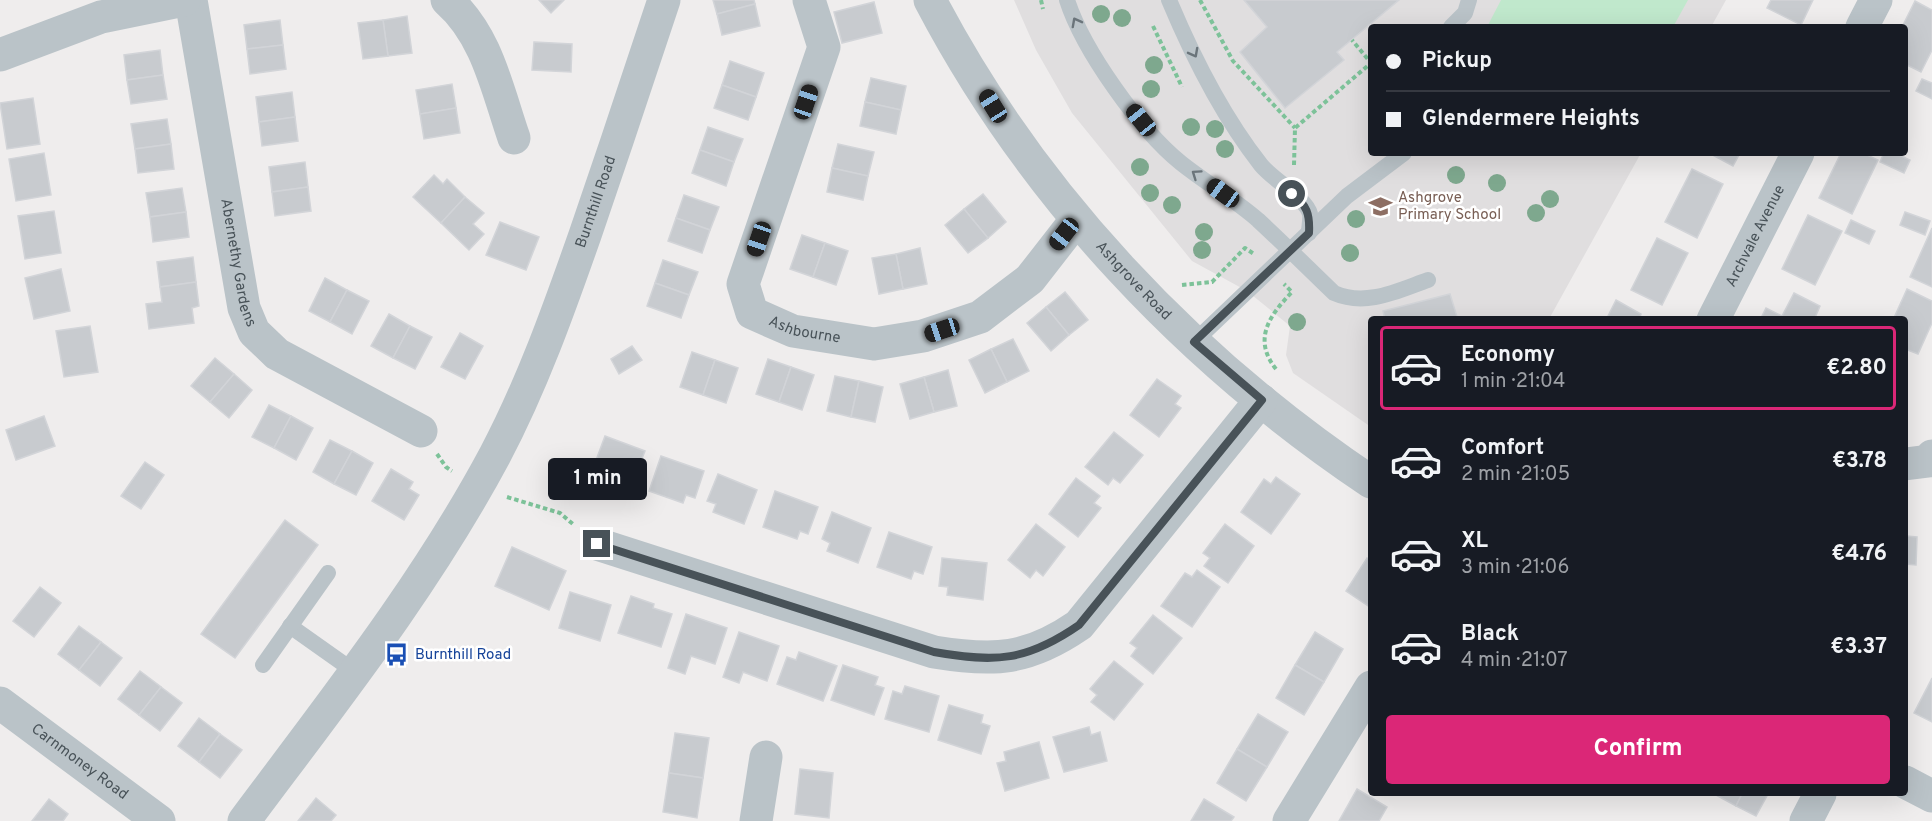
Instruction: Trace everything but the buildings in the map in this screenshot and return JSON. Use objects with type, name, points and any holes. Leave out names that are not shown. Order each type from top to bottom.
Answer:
[{"type":"street","points":[[0,55],[101,17],[184,0]]},
{"type":"street","name":"Abernethy Gardens","points":[[191,0],[244,308],[254,332],[278,354],[422,431]]},
{"type":"street","points":[[447,0],[464,15],[483,46],[514,138]]},
{"type":"street","name":"Burnthill Road","points":[[244,821],[355,672],[434,559],[494,456],[524,394],[560,305],[664,0]]},
{"type":"street","name":"Ashbourne","points":[[809,0],[824,47],[743,284],[752,313],[793,331],[874,344],[923,336],[980,317],[1030,279],[1076,220]]},
{"type":"street","name":"Ashgrove Road","points":[[930,0],[993,106],[1076,220],[1133,282],[1194,342],[1332,456],[1368,480]]},
{"type":"street","points":[[1864,24],[1876,0]]},
{"type":"street","name":"Archvale Avenue","points":[[1715,316],[1796,156]]},
{"type":"street","points":[[597,544],[934,652],[975,659],[1009,657],[1050,645],[1079,625],[1262,400]]},
{"type":"street","points":[[1908,464],[1929,461],[1932,456]]},
{"type":"street","points":[[1289,821],[1368,692]]},
{"type":"street","name":"Carnmoney Road","points":[[0,703],[159,821]]},
{"type":"street","points":[[756,821],[766,757]]},
{"type":"street","points":[[1908,784],[1932,796]]},
{"type":"street","points":[[1806,821],[1819,796]]},
{"type":"lane","points":[[1066,0],[1071,15],[1093,54],[1152,134],[1180,162],[1257,219],[1334,293],[1350,300],[1375,298],[1428,280]]},
{"type":"lane","points":[[1169,0],[1211,85],[1248,146],[1262,166],[1303,202],[1310,214],[1309,233]]},
{"type":"lane","points":[[1454,24],[1465,14],[1469,0]]},
{"type":"lane","points":[[1194,342],[1347,196],[1400,156]]},
{"type":"lane","points":[[263,665],[328,573]]},
{"type":"lane","points":[[290,626],[355,672]]},
{"type":"path","points":[[1200,0],[1233,61],[1294,128]]},
{"type":"path","points":[[1173,286],[1212,282],[1245,248],[1255,255]]},
{"type":"path","points":[[500,495],[560,513],[597,544]]},
{"type":"shaded area","name":"Ashgrove Primary School","points":[[1014,0],[1726,0],[1713,24],[1368,24],[1368,156],[1639,156],[1551,316],[1368,316],[1368,425],[1293,373],[1286,355],[1290,326],[1247,291],[1192,261],[1072,113],[1036,50]]},
{"type":"green space","points":[[1501,0],[1688,0],[1675,24],[1489,24]]},
{"type":"place","name":"Ashgrove Primary School","points":[[1380,207]]},
{"type":"place","name":"Burnthill Road","points":[[397,655]]},
{"type":"route","points":[[597,544],[934,652],[975,659],[1009,657],[1050,645],[1079,625],[1262,400],[1194,342],[1309,233],[1310,214],[1303,202],[1292,194]]}]
